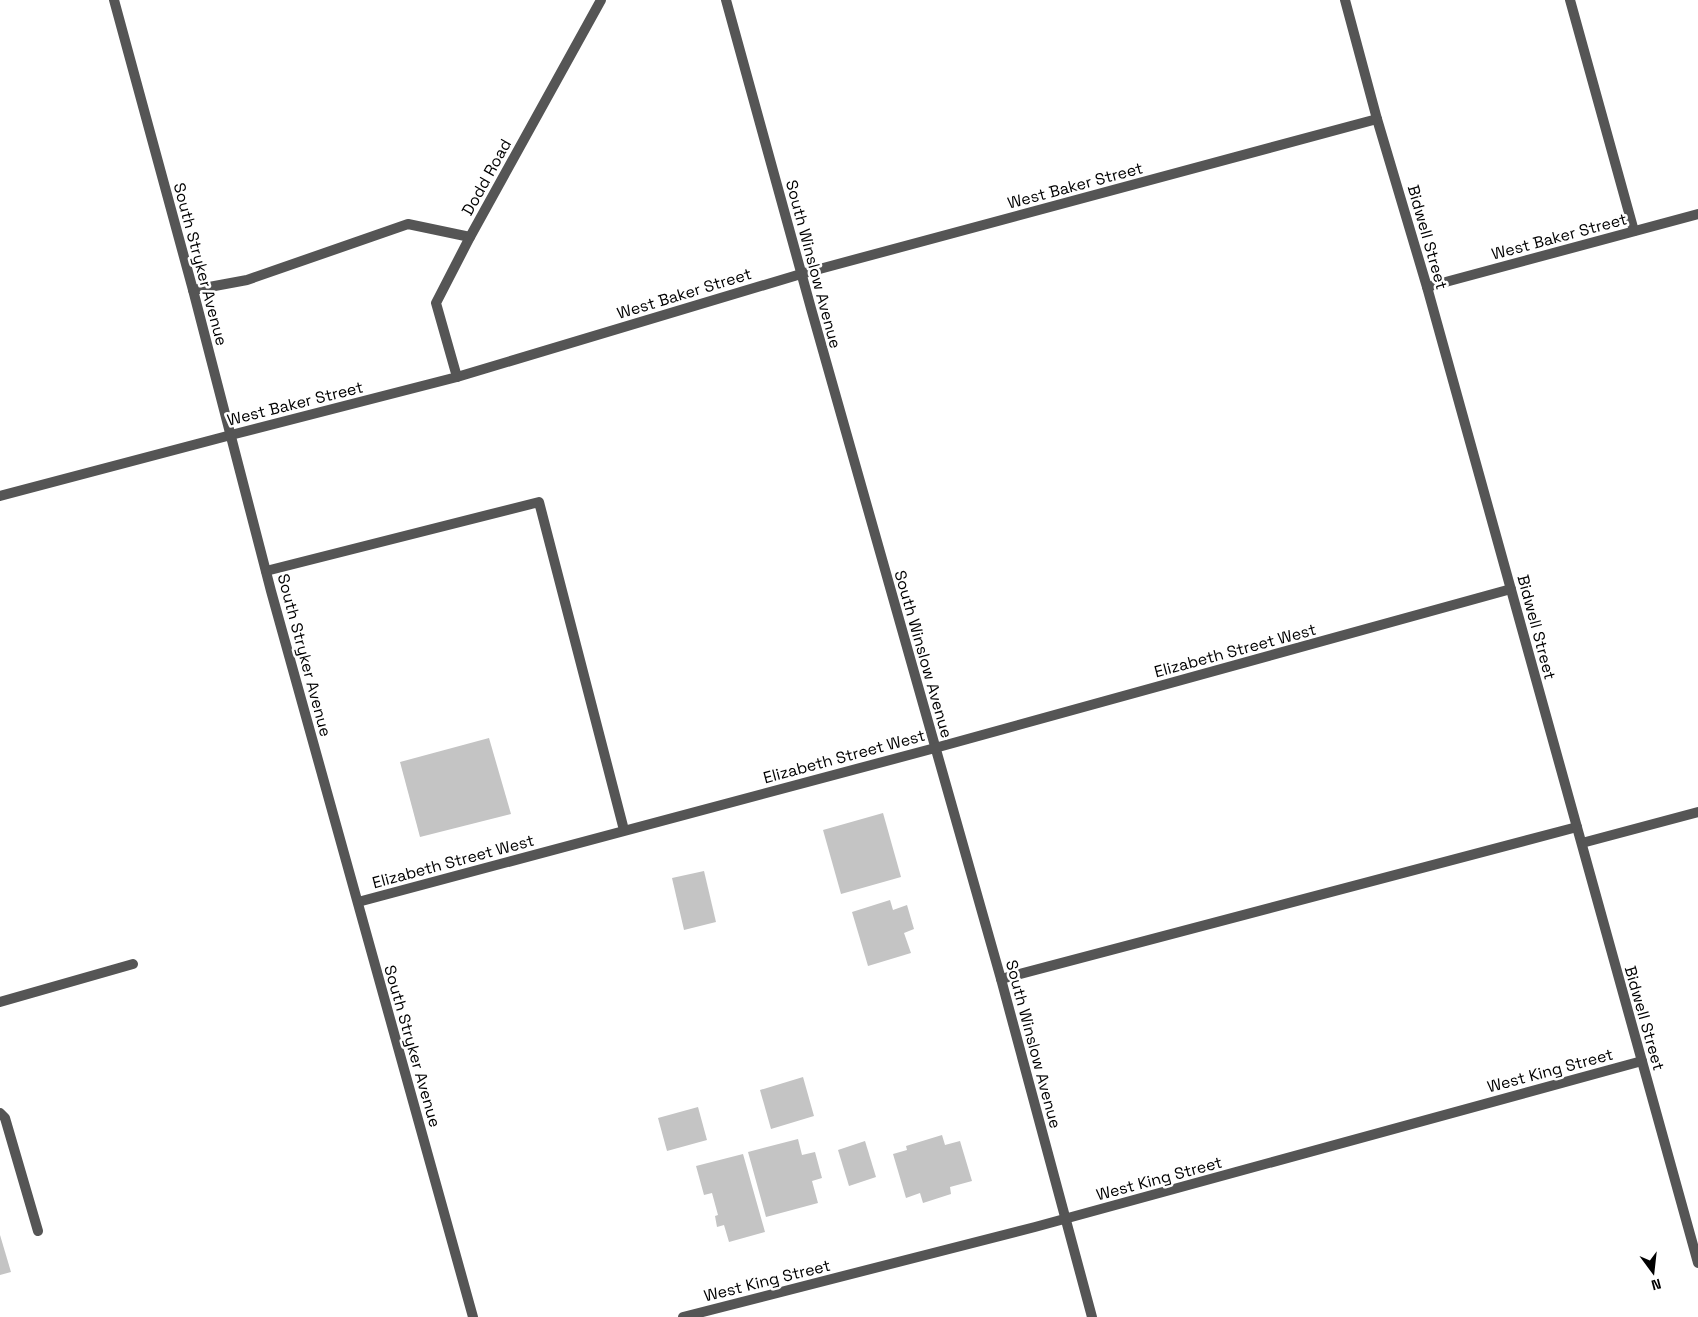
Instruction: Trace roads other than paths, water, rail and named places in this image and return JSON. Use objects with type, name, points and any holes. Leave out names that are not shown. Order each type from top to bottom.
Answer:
[{"type":"street","name":"South Stryker Avenue","points":[[114,0],[193,290],[266,571],[473,1317]]},
{"type":"street","name":"Dodd Road","points":[[457,377],[436,303],[470,237],[601,0]]},
{"type":"street","name":"South Winslow Avenue","points":[[726,0],[801,274],[1002,979],[1092,1317]]},
{"type":"street","name":"Bidwell Street","points":[[1345,0],[1377,119],[1427,287],[1698,1263]]},
{"type":"street","points":[[1570,0],[1634,231]]},
{"type":"street","name":"West Baker Street","points":[[0,496],[457,377],[801,274],[1377,119]]},
{"type":"street","name":"West Baker Street","points":[[1427,287],[1698,214]]},
{"type":"street","points":[[193,290],[247,280],[408,224],[470,237]]},
{"type":"street","points":[[266,571],[539,502],[624,830]]},
{"type":"street","name":"Elizabeth Street West","points":[[358,902],[935,748],[1511,589]]},
{"type":"street","points":[[1582,843],[1698,812]]},
{"type":"street","points":[[1002,979],[1577,827]]},
{"type":"street","points":[[0,1002],[133,964]]},
{"type":"street","name":"West King Street","points":[[682,1317],[1066,1219],[1642,1061]]},
{"type":"street","points":[[0,1113],[5,1118],[38,1231]]}]
